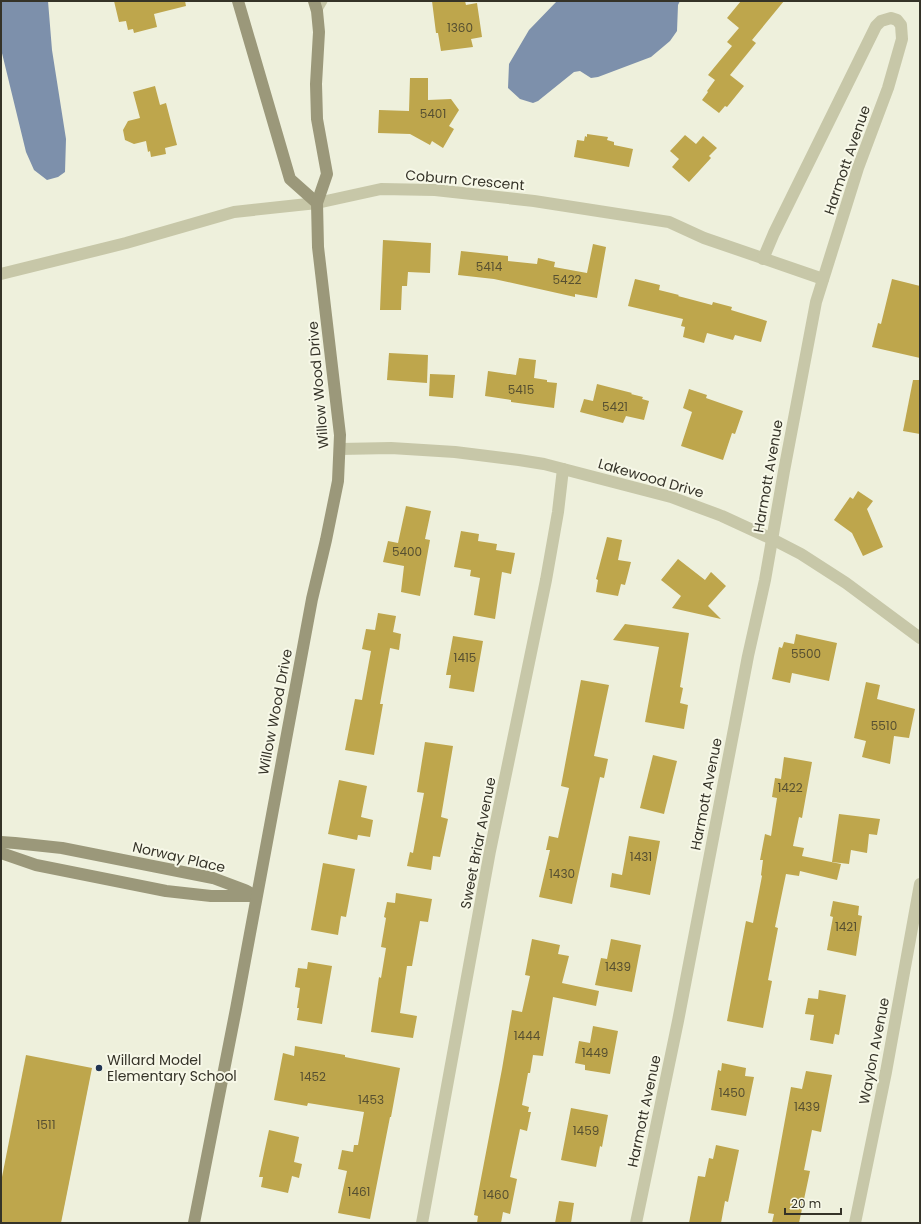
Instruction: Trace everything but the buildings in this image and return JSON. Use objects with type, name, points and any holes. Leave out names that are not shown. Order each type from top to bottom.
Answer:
[{"type":"street","points":[[238,1],[290,178],[316,203]]},
{"type":"street","name":"Willow Wood Drive","points":[[194,1223],[312,599],[338,481],[340,435],[318,247],[316,203],[326,174],[317,118],[316,84],[319,32],[318,4]]},
{"type":"street","name":"Harmott Avenue","points":[[636,1223],[678,1021],[748,656],[765,580],[816,302],[858,168],[888,88],[902,39],[901,25],[897,20],[891,18],[882,21],[876,26],[774,233],[763,259]]},
{"type":"street","name":"Coburn Crescent","points":[[1,274],[126,244],[234,212],[316,203],[381,189],[435,190],[534,201],[668,222],[704,238],[823,279]]},
{"type":"street","name":"Lakewood Drive","points":[[340,449],[391,448],[455,452],[519,460],[544,464],[671,497],[722,516],[801,554],[846,583],[920,638]]},
{"type":"street","name":"Sweet Briar Avenue","points":[[422,1223],[490,851],[546,580],[558,512],[563,469]]},
{"type":"street","name":"Norway Place","points":[[1,842],[62,848],[213,878],[256,896]]},
{"type":"street","name":"Norway Place","points":[[1,853],[36,865],[166,891],[211,896],[256,896]]},
{"type":"street","name":"Waylon Avenue","points":[[855,1223],[887,1064],[920,884]]},
{"type":"water","points":[[1,1],[48,1],[52,50],[66,139],[65,172],[58,177],[47,180],[34,170],[26,152],[1,49]]},
{"type":"water","points":[[557,1],[680,1],[678,5],[677,31],[670,41],[651,57],[598,77],[591,78],[580,71],[574,72],[538,101],[533,103],[520,99],[508,88],[509,64],[529,30]]},
{"type":"place","name":"Willard Model Elementary School","points":[[99,1068]]}]
